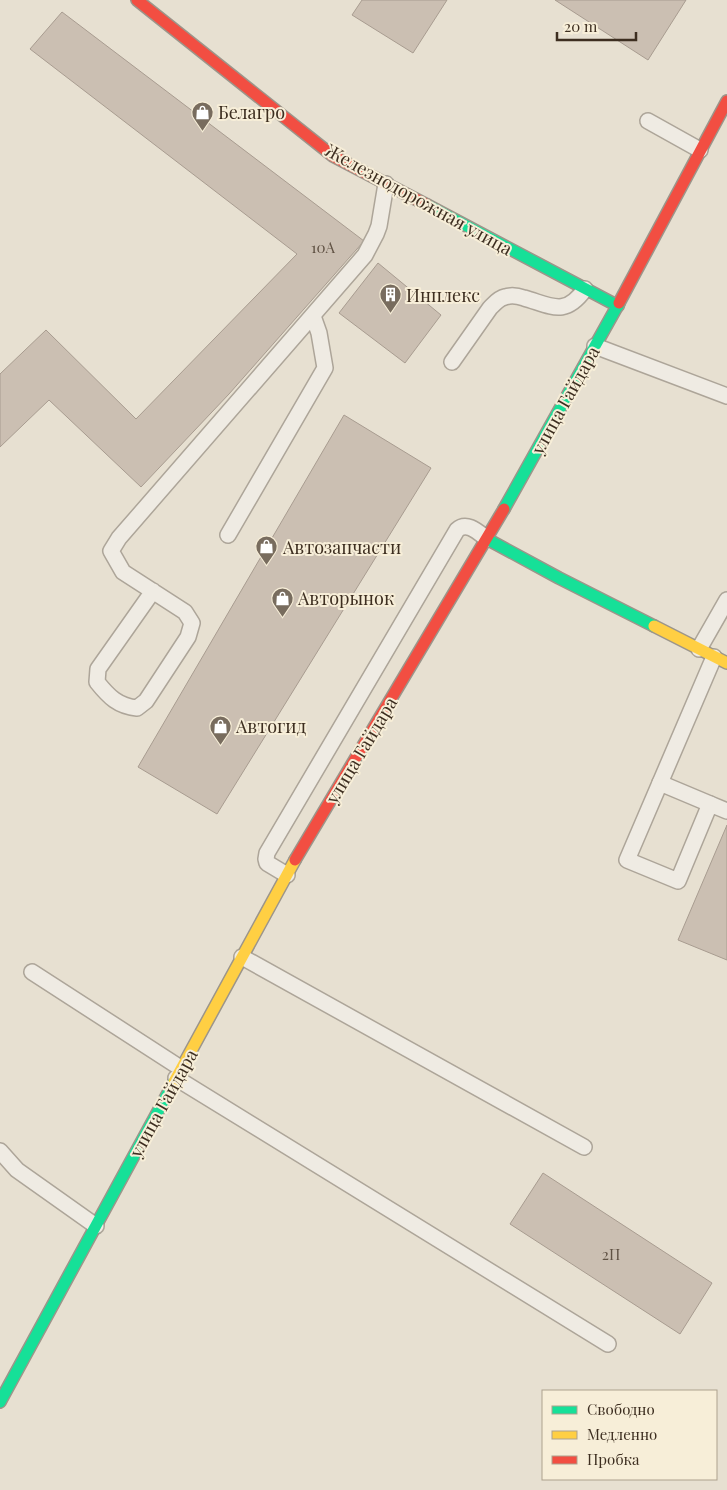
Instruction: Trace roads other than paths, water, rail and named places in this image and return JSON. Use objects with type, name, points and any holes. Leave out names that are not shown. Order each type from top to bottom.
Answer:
[{"type":"main road","name":"Железнодорожная улица","points":[[137,0],[333,156],[618,306]]},
{"type":"main road","name":"улица Гайдара","points":[[0,1402],[6,1378],[96,1226],[287,875],[388,705],[426,611],[487,539],[618,306],[727,101]]},
{"type":"main road","points":[[487,539],[558,578],[721,660]]},
{"type":"lane","points":[[648,121],[700,150]]},
{"type":"lane","points":[[153,591],[98,669],[97,682],[107,695],[126,707],[137,708],[146,701],[188,636],[192,623],[186,612],[124,572],[111,551],[119,538],[357,266],[372,244],[380,226],[386,184]]},
{"type":"lane","points":[[452,362],[490,308],[505,297],[517,296],[547,306],[566,307],[578,300],[586,289]]},
{"type":"lane","points":[[228,535],[325,368],[319,333],[313,316]]},
{"type":"lane","points":[[595,346],[727,396]]},
{"type":"lane","points":[[287,875],[267,862],[266,856],[364,689],[426,611],[460,528],[463,526],[470,527],[487,539]]},
{"type":"lane","points":[[699,650],[727,600]]},
{"type":"lane","points":[[710,804],[678,880],[627,860],[660,783],[721,660]]},
{"type":"lane","points":[[364,689],[388,705]]},
{"type":"lane","points":[[312,778],[335,792]]},
{"type":"lane","points":[[660,783],[727,810]]},
{"type":"lane","points":[[242,957],[584,1146]]},
{"type":"lane","points":[[32,972],[179,1074],[608,1344]]},
{"type":"lane","points":[[0,1151],[16,1170],[96,1226]]},
{"type":"place","name":"Белагро","points":[[202,131]]},
{"type":"place","name":"Инплекс","points":[[390,314]]},
{"type":"place","name":"Автозапчасти","points":[[267,566]]},
{"type":"place","name":"Авторынок","points":[[282,617]]},
{"type":"place","name":"Автогид","points":[[220,745]]}]
